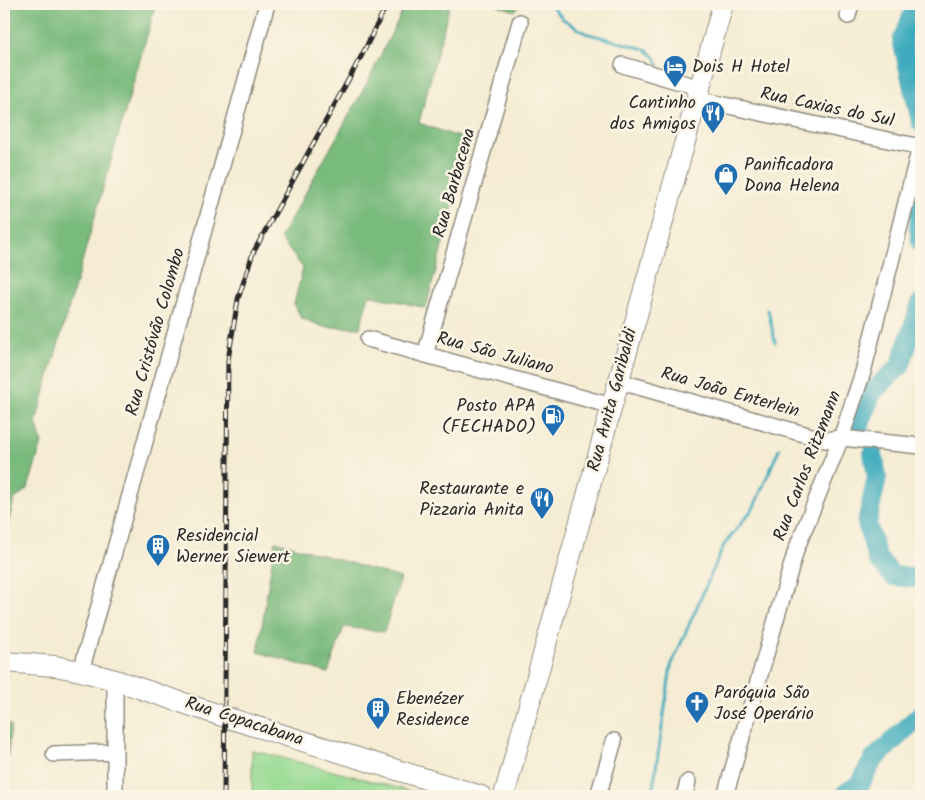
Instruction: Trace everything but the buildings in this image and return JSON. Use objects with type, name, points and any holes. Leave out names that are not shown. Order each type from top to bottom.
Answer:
[{"type":"main road","name":"Rua Anita Garibaldi","points":[[504,796],[723,4]]},
{"type":"main road","name":"Rua Copacabana","points":[[4,662],[55,666],[115,680],[234,720],[480,796]]},
{"type":"street","name":"Rua Cristóvão Colombo","points":[[81,671],[267,4]]},
{"type":"street","name":"Rua Barbacena","points":[[425,355],[520,22]]},
{"type":"street","name":"Rua Caxias do Sul","points":[[623,65],[698,94],[920,147]]},
{"type":"street","name":"Rua Carlos Ritzmann","points":[[726,796],[796,550],[841,438],[863,372],[920,147]]},
{"type":"street","name":"Rua São Juliano","points":[[368,339],[612,406]]},
{"type":"street","name":"Rua João Enterlein","points":[[618,381],[825,440],[841,438],[921,446]]},
{"type":"street","points":[[115,680],[115,796]]},
{"type":"street","points":[[598,796],[614,741]]},
{"type":"street","points":[[54,754],[115,752]]},
{"type":"green space","points":[[4,4],[156,4],[36,422],[42,443],[28,488],[14,500],[4,540]]},
{"type":"green space","points":[[406,4],[450,4],[419,123],[470,141],[426,308],[369,295],[360,328],[324,327],[301,318],[294,304],[303,268],[280,238],[367,83]]},
{"type":"green space","points":[[494,4],[521,4],[515,11]]},
{"type":"green space","points":[[275,541],[401,578],[384,632],[344,627],[328,673],[258,652]]},
{"type":"green space","points":[[4,725],[11,725],[4,787]]},
{"type":"green space","points":[[252,750],[429,796],[252,796]]},
{"type":"waterway","points":[[550,4],[563,19],[585,33],[645,49],[655,57],[661,71]]},
{"type":"waterway","points":[[917,4],[902,40],[921,122]]},
{"type":"waterway","points":[[921,202],[919,228],[921,243]]},
{"type":"waterway","points":[[860,424],[872,392],[900,366],[921,303]]},
{"type":"waterway","points":[[768,310],[775,342]]},
{"type":"waterway","points":[[652,796],[671,666],[724,545],[754,507],[779,449]]},
{"type":"waterway","points":[[873,454],[877,477],[867,523],[877,558],[893,576],[917,578],[921,575]]},
{"type":"waterway","points":[[845,796],[846,793],[860,784],[873,760],[921,714]]},
{"type":"railway","points":[[224,796],[228,360],[238,299],[253,253],[362,55],[387,4]]},
{"type":"place","name":"Dois H Hotel","points":[[675,88]]},
{"type":"place","name":"Cantinho dos Amigos","points":[[713,134]]},
{"type":"place","name":"Panificadora Dona Helena","points":[[726,196]]},
{"type":"place","name":"Posto APA (FECHADO)","points":[[553,437]]},
{"type":"place","name":"Restaurante e Pizzaria Anita","points":[[542,520]]},
{"type":"place","name":"Residencial Werner Siewert","points":[[158,567]]},
{"type":"place","name":"Paróquia São José Operário","points":[[697,724]]},
{"type":"place","name":"Ebenézer Residence","points":[[378,730]]}]
